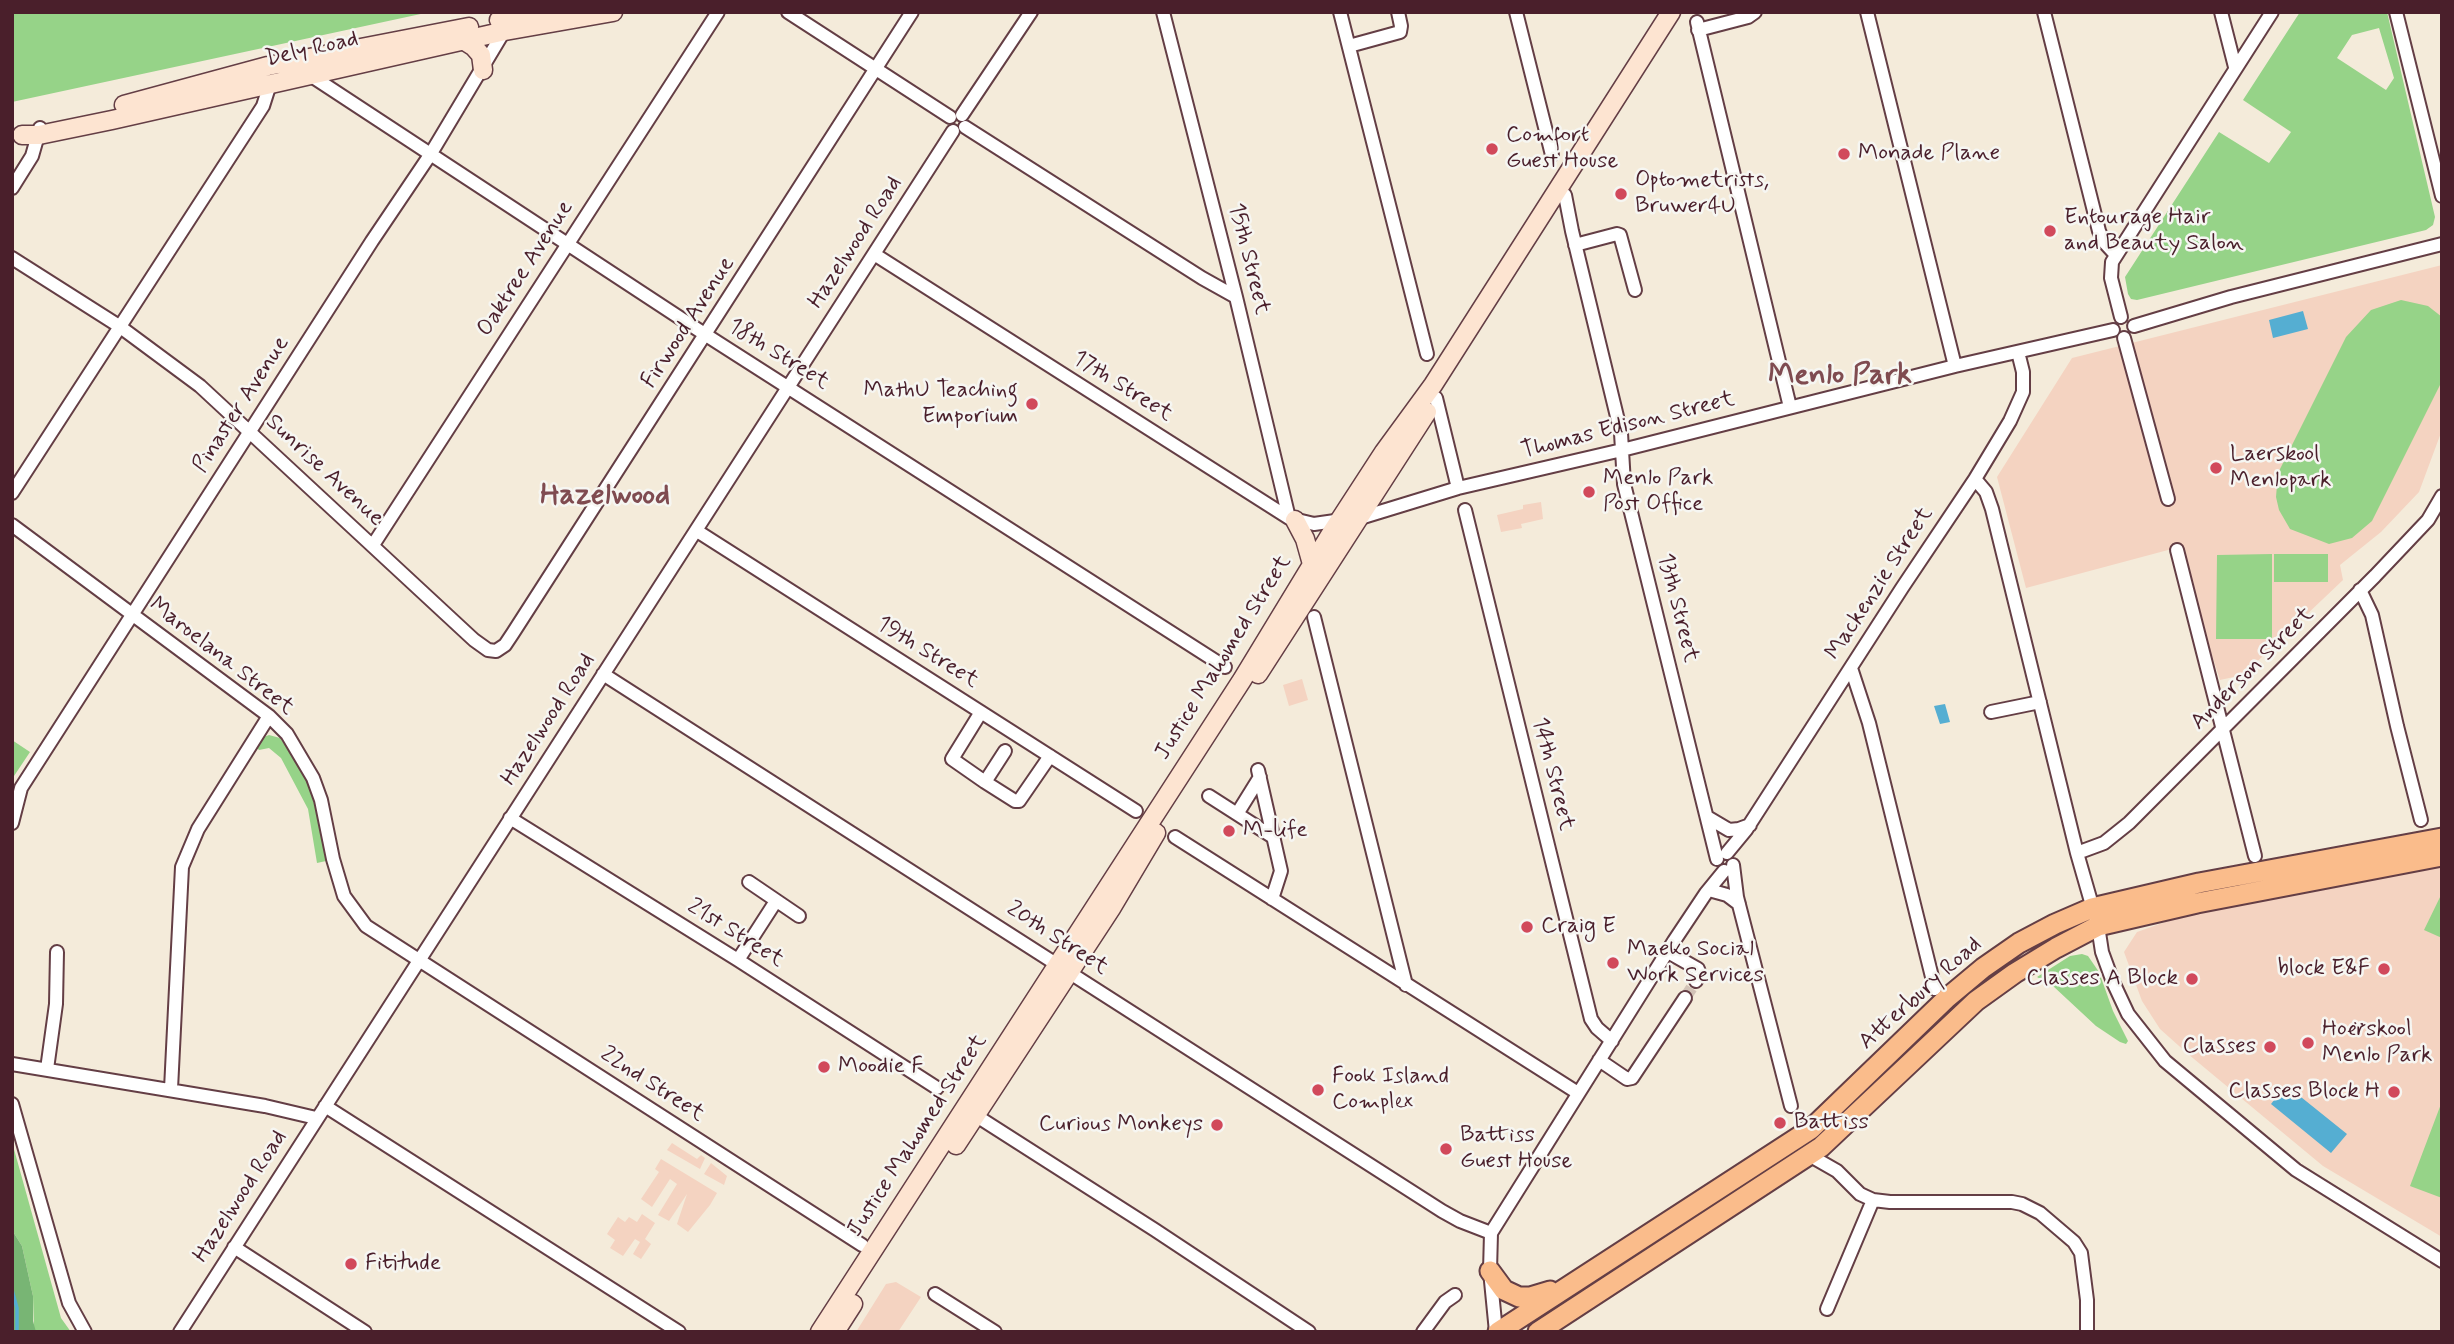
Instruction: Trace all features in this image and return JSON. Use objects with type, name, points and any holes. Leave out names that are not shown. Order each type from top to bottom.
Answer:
[{"type":"main road","name":"Dely Road","points":[[28,134],[268,66],[541,12]]},
{"type":"main road","name":"Dely Road","points":[[28,134],[268,79],[310,75],[463,40],[510,20],[613,12]]},
{"type":"main road","name":"Justice Mahomed Street","points":[[835,1332],[975,1115],[1312,564],[1349,519],[1384,452],[1433,385],[1671,12]]},
{"type":"main road","name":"Justice Mahomed Street","points":[[820,1332],[1064,968],[1349,519],[1436,398],[1566,195],[1693,21]]},
{"type":"main road","points":[[463,40],[481,55],[483,70]]},
{"type":"main road","points":[[193,86],[268,79]]},
{"type":"main road","points":[[1292,519],[1305,539],[1312,564]]},
{"type":"main road","name":"Atterbury Road","points":[[1538,1332],[1809,1155],[1829,1140],[1976,1001],[2095,917],[2199,883],[2442,838]]},
{"type":"main road","name":"Atterbury Road","points":[[1497,1332],[1811,1129],[1947,998],[2019,943],[2055,924],[2197,903],[2442,856]]},
{"type":"main road","points":[[1490,1271],[1504,1290],[1519,1297],[1530,1297],[1582,1278]]},
{"type":"street","points":[[788,12],[957,123],[1236,297]]},
{"type":"street","name":"Firwood Avenue","points":[[496,651],[505,645],[513,633],[912,12]]},
{"type":"street","name":"Hazelwood Road","points":[[180,1332],[1031,12]]},
{"type":"street","name":"15th Street","points":[[1163,12],[1292,519]]},
{"type":"street","points":[[1340,12],[1427,354]]},
{"type":"street","points":[[1349,46],[1400,32],[1398,12]]},
{"type":"street","points":[[1516,12],[1552,155]]},
{"type":"street","points":[[1755,12],[1748,17],[1693,21],[1790,407]]},
{"type":"street","points":[[1867,12],[1955,366]]},
{"type":"street","points":[[2044,12],[2099,231],[2104,242],[2116,255]]},
{"type":"street","points":[[2221,12],[2235,67]]},
{"type":"street","points":[[2121,317],[2110,273],[2116,255],[2272,12]]},
{"type":"street","points":[[2396,12],[2442,196]]},
{"type":"street","name":"Oaktree Avenue","points":[[373,545],[716,13]]},
{"type":"street","name":"Pinaster Avenue","points":[[12,823],[21,788],[430,155],[483,70],[510,20]]},
{"type":"street","name":"18th Street","points":[[310,75],[706,335],[1226,667]]},
{"type":"street","points":[[12,493],[263,106],[268,79]]},
{"type":"street","points":[[12,188],[32,156],[28,134]]},
{"type":"street","name":"13th Street","points":[[1566,195],[1575,245],[1621,433],[1624,484],[1709,821],[1738,900],[1791,1106]]},
{"type":"street","points":[[1575,245],[1620,235],[1635,290]]},
{"type":"street","points":[[2134,326],[2231,297],[2442,244]]},
{"type":"street","name":"17th Street","points":[[874,254],[1292,519],[1314,524],[1349,519]]},
{"type":"street","name":"Sunrise Avenue","points":[[12,258],[119,326],[189,377],[474,640],[488,650],[496,651]]},
{"type":"street","points":[[2119,334],[2130,336],[2134,326],[2131,320],[2121,317]]},
{"type":"street","points":[[2121,317],[2114,324],[2168,499]]},
{"type":"street","name":"Thomas Edison Street","points":[[1349,519],[1458,488],[1622,450],[1955,366],[2119,334]]},
{"type":"street","name":"Mackenzie Street","points":[[1491,1233],[1725,862],[1975,479],[2021,398],[2023,379],[2018,352]]},
{"type":"street","points":[[1436,398],[1458,488]]},
{"type":"street","points":[[1975,479],[1986,492],[1992,509],[2102,952],[2126,1010],[2144,1037],[2165,1061],[2305,1177],[2442,1261]]},
{"type":"street","name":"Anderson Street","points":[[2077,853],[2104,842],[2123,828],[2428,520],[2442,496]]},
{"type":"street","name":"14th Street","points":[[1465,510],[1591,1019],[1612,1041]]},
{"type":"street","name":"Maroelana Street","points":[[12,525],[269,716],[287,734],[313,778],[321,800],[344,896],[355,915],[381,938],[419,960]]},
{"type":"street","name":"19th Street","points":[[696,531],[1136,811]]},
{"type":"street","points":[[2177,550],[2255,856]]},
{"type":"street","points":[[2360,590],[2370,608],[2375,626],[2421,820]]},
{"type":"street","points":[[1314,617],[1406,985]]},
{"type":"street","points":[[1851,668],[1869,723],[1935,989]]},
{"type":"street","name":"20th Street","points":[[603,674],[1443,1211],[1491,1233]]},
{"type":"street","points":[[1991,712],[2040,702]]},
{"type":"street","points":[[981,712],[952,759],[1015,801],[1019,801],[1050,755]]},
{"type":"street","points":[[171,1089],[182,867],[198,829],[269,716]]},
{"type":"street","points":[[985,782],[1005,751]]},
{"type":"street","points":[[1237,814],[1259,774],[1281,871],[1272,899]]},
{"type":"street","points":[[1209,796],[1273,837]]},
{"type":"street","name":"21st Street","points":[[510,818],[937,1088]]},
{"type":"street","points":[[1709,821],[1729,830],[1748,828]]},
{"type":"street","points":[[1175,836],[1578,1093]]},
{"type":"street","points":[[749,882],[799,916]]},
{"type":"street","points":[[1707,892],[1738,900]]},
{"type":"street","points":[[738,960],[776,901]]},
{"type":"street","points":[[47,1069],[56,1004],[57,952]]},
{"type":"street","points":[[1668,952],[1698,969],[1696,981]]},
{"type":"street","name":"22nd Street","points":[[419,960],[862,1245]]},
{"type":"street","points":[[1599,1060],[1628,1079],[1632,1078],[1685,998]]},
{"type":"street","points":[[12,1064],[171,1089],[316,1118]]},
{"type":"street","points":[[12,1104],[69,1303],[85,1332]]},
{"type":"street","points":[[325,1106],[678,1332]]},
{"type":"street","points":[[975,1115],[1309,1332]]},
{"type":"street","points":[[1829,1140],[1837,1171]]},
{"type":"street","points":[[1809,1155],[1837,1171],[1860,1194],[1873,1200],[2012,1202],[2040,1213],[2074,1242],[2081,1253],[2087,1300],[2087,1332]]},
{"type":"street","points":[[1827,1310],[1873,1200]]},
{"type":"street","points":[[1491,1233],[1490,1271],[1497,1332]]},
{"type":"street","points":[[234,1247],[365,1332]]},
{"type":"street","points":[[935,1293],[995,1332]]},
{"type":"street","points":[[1423,1332],[1445,1303],[1455,1295]]},
{"type":"shaded area","name":"Laerskool Menlopark","points":[[2442,265],[2442,430],[2419,492],[2381,532],[2340,565],[2343,580],[2243,675],[2220,680],[2183,546],[2026,588],[1997,477],[2072,358]]},
{"type":"shaded area","points":[[1541,502],[1543,519],[1521,524],[1522,528],[1501,532],[1497,515],[1523,509],[1523,505]]},
{"type":"shaded area","points":[[1302,679],[1308,700],[1289,706],[1283,685]]},
{"type":"shaded area","name":"Hoërskool Menlo Park","points":[[2442,866],[2442,1237],[2323,1166],[2160,1029],[2142,1001],[2124,952],[2137,932],[2191,913]]},
{"type":"shaded area","points":[[672,1143],[697,1159],[701,1155],[705,1158],[700,1169],[667,1150]]},
{"type":"shaded area","points":[[661,1159],[717,1193],[688,1232],[677,1224],[687,1194],[669,1221],[658,1215],[677,1184],[670,1179],[652,1207],[641,1199],[659,1172],[655,1169]]},
{"type":"shaded area","points":[[711,1163],[727,1176],[724,1185],[704,1174]]},
{"type":"shaded area","points":[[642,1214],[655,1223],[645,1239],[651,1244],[641,1259],[633,1254],[640,1242],[635,1239],[623,1256],[610,1248],[615,1240],[607,1234],[618,1217],[625,1222],[629,1217],[637,1222]]},
{"type":"shaded area","points":[[896,1282],[921,1297],[898,1332],[856,1332],[886,1284]]},
{"type":"green space","points":[[12,12],[430,12],[12,102]]},
{"type":"green space","points":[[2300,12],[2387,12],[2435,217],[2433,225],[2426,230],[2137,300],[2131,299],[2125,277],[2219,132],[2269,163],[2291,132],[2243,100]],"holes":[[[2379,28],[2394,78],[2386,90],[2337,58],[2352,35]]]},
{"type":"green space","points":[[2401,300],[2428,306],[2442,317],[2442,381],[2372,521],[2352,538],[2329,544],[2290,529],[2279,510],[2276,497],[2278,473],[2346,337],[2371,310]]},
{"type":"green space","points":[[2272,554],[2272,639],[2216,639],[2217,555]]},
{"type":"green space","points":[[2274,554],[2328,554],[2328,582],[2274,582]]},
{"type":"green space","points":[[269,735],[280,738],[311,788],[326,861],[317,863],[308,809],[281,758],[269,748],[257,748],[264,737]]},
{"type":"green space","points":[[12,740],[30,752],[12,779]]},
{"type":"green space","points":[[2442,893],[2442,938],[2424,930]]},
{"type":"green space","points":[[2070,956],[2088,956],[2099,972],[2113,1011],[2128,1041],[2126,1044],[2096,1026],[2053,986],[2037,977]]},
{"type":"green space","points":[[2442,1104],[2442,1198],[2410,1186]]},
{"type":"green space","points":[[12,1142],[61,1318],[71,1332],[34,1330],[33,1296],[22,1246],[12,1230]]},
{"type":"green space","points":[[12,1230],[22,1246],[33,1296],[36,1332],[12,1332]]},
{"type":"water","points":[[2303,311],[2308,329],[2273,338],[2269,320]]},
{"type":"water","points":[[1945,704],[1950,722],[1940,724],[1934,706]]},
{"type":"water","points":[[2286,1085],[2347,1134],[2331,1153],[2271,1104]]},
{"type":"waterway","points":[[12,1290],[17,1308],[17,1332]]},
{"type":"tunnel","points":[[1685,998],[1696,981]]},
{"type":"place","name":"Comfort Guest House","points":[[1492,149]]},
{"type":"place","name":"Monade Plane","points":[[1844,154]]},
{"type":"place","name":"Optometrists, Bruwer4U","points":[[1621,194]]},
{"type":"place","name":"Entourage Hair and Beauty Salon","points":[[2050,231]]},
{"type":"place","name":"MathU Teaching Emporium","points":[[1032,404]]},
{"type":"place","name":"Laerskool Menlopark","points":[[2216,468]]},
{"type":"place","name":"Menlo Park Post Office","points":[[1589,492]]},
{"type":"place","name":"M-life","points":[[1229,831]]},
{"type":"place","name":"Craig E","points":[[1527,927]]},
{"type":"place","name":"Maeko Social Work Services","points":[[1613,963]]},
{"type":"place","name":"block E&F","points":[[2384,969]]},
{"type":"place","name":"Classes A Block","points":[[2192,979]]},
{"type":"place","name":"Hoërskool Menlo Park","points":[[2308,1043]]},
{"type":"place","name":"Classes","points":[[2270,1047]]},
{"type":"place","name":"Moodie F","points":[[824,1067]]},
{"type":"place","name":"Fook Island Complex","points":[[1318,1090]]},
{"type":"place","name":"Classes Block H","points":[[2394,1092]]},
{"type":"place","name":"Battiss","points":[[1780,1123]]},
{"type":"place","name":"Curious Monkeys","points":[[1217,1125]]},
{"type":"place","name":"Battiss Guest House","points":[[1446,1149]]},
{"type":"place","name":"Fititude","points":[[351,1264]]},
{"type":"district","name":"Menlo Park","points":[[1840,377]]},
{"type":"district","name":"Hazelwood","points":[[605,497]]}]
